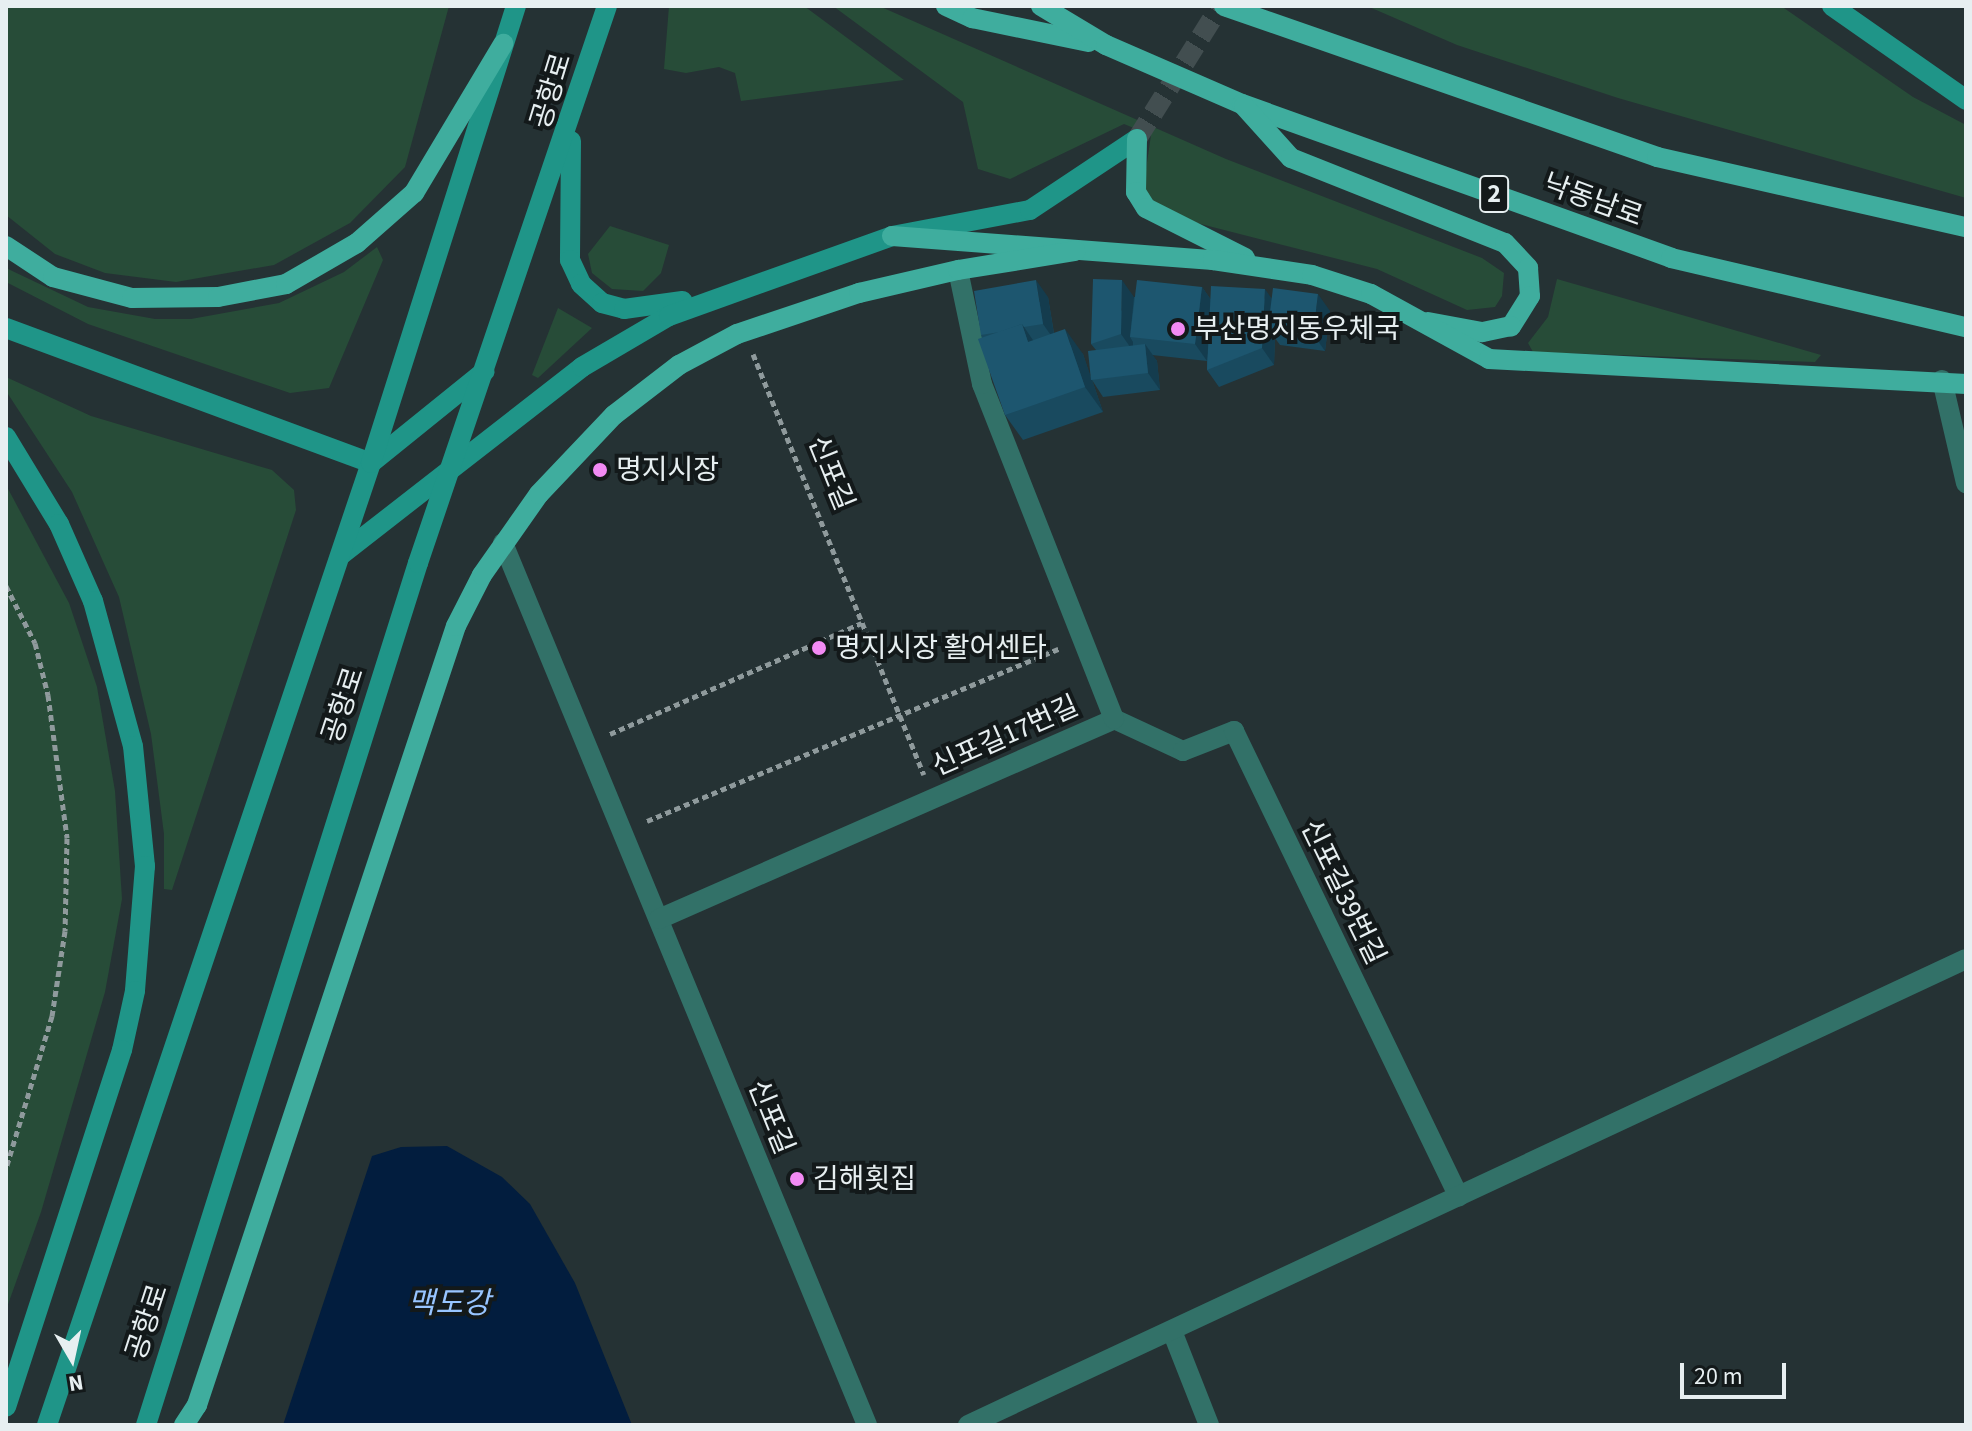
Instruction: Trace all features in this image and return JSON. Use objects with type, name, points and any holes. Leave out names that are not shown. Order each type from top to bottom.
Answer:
[{"type":"main road","name":"공항로","points":[[47,1425],[371,463],[516,6]]},
{"type":"main road","name":"공항로","points":[[146,1425],[418,563],[572,122],[607,6]]},
{"type":"main road","points":[[946,6],[972,18],[1106,45]]},
{"type":"main road","name":"낙동남로","points":[[1041,6],[1106,45],[1242,104],[1671,258],[1966,327]]},
{"type":"main road","points":[[1224,6],[1657,157],[1966,227]]},
{"type":"main road","points":[[1832,6],[1966,100]]},
{"type":"main road","points":[[6,246],[53,277],[132,298],[218,297],[286,284],[357,243],[414,193],[503,44]]},
{"type":"main road","points":[[1242,104],[1291,158],[1505,243],[1528,268],[1530,296],[1511,326],[1482,332],[1412,320]]},
{"type":"main road","points":[[572,122],[570,260],[590,295],[613,306],[647,309],[744,286],[892,236],[1030,210],[1137,139],[1136,192],[1146,208],[1261,266]]},
{"type":"main road","points":[[892,236],[1261,266],[1341,282],[1489,359],[1942,380],[1966,384]]},
{"type":"main road","points":[[184,1425],[197,1405],[456,626],[503,543],[539,494],[614,415],[679,365],[744,332],[859,293],[958,270],[1075,251]]},
{"type":"main road","points":[[340,555],[455,462],[628,338],[744,286]]},
{"type":"main road","points":[[6,328],[371,463],[487,370]]},
{"type":"main road","points":[[6,437],[59,524],[93,601],[133,746],[145,855],[135,991],[122,1050],[6,1407]]},
{"type":"street","name":"신포길17번길","points":[[659,919],[1114,719],[982,384],[958,270]]},
{"type":"street","points":[[1942,380],[1966,483]]},
{"type":"street","name":"신포길","points":[[503,543],[867,1425]]},
{"type":"street","name":"신포길39번길","points":[[1114,719],[1183,751],[1234,731],[1459,1197]]},
{"type":"street","points":[[968,1425],[1966,959]]},
{"type":"street","points":[[1172,1331],[1209,1425]]},
{"type":"path","name":"신포길","points":[[744,332],[934,798]]},
{"type":"path","points":[[6,586],[35,643],[45,681],[58,742],[67,838],[65,931],[52,1016],[6,1168]]},
{"type":"path","points":[[586,744],[862,623]]},
{"type":"path","points":[[622,831],[1082,640]]},
{"type":"green space","points":[[6,6],[449,6],[405,167],[350,223],[274,265],[176,282],[105,273],[55,254],[6,215]]},
{"type":"green space","points":[[669,6],[804,6],[904,80],[741,101],[735,73],[719,67],[686,73],[664,69]]},
{"type":"green space","points":[[833,6],[879,6],[1226,159],[1482,258],[1504,273],[1502,296],[1495,307],[1467,310],[1377,269],[1189,221],[1156,205],[1143,190],[1151,135],[1124,124],[1010,179],[978,169],[963,102]]},
{"type":"green space","points":[[1367,6],[1781,6],[1913,97],[1966,125],[1966,198],[1618,98],[1457,45]]},
{"type":"green space","points":[[610,226],[669,245],[661,273],[643,291],[612,289],[592,273],[588,254]]},
{"type":"green space","points":[[377,247],[383,260],[329,388],[290,393],[88,324],[6,282],[6,268],[88,307],[155,319],[191,319],[279,303],[344,272]]},
{"type":"green space","points":[[1557,279],[1821,355],[1815,362],[1533,352],[1528,343],[1548,317]]},
{"type":"green space","points":[[558,308],[592,328],[538,378],[532,375]]},
{"type":"green space","points":[[6,377],[91,416],[272,470],[294,490],[296,510],[172,890],[164,889],[164,834],[151,734],[119,597],[72,492],[6,391]]},
{"type":"green space","points":[[6,485],[69,603],[97,687],[115,791],[122,899],[105,992],[41,1212],[6,1310]]},
{"type":"water","name":"맥도강","points":[[447,1146],[502,1177],[530,1204],[575,1283],[632,1425],[283,1425],[372,1156],[401,1147]]},
{"type":"building","points":[[1093,279],[1122,280],[1121,334],[1091,344]]},
{"type":"building","points":[[1036,280],[1043,324],[1024,327],[1022,324],[981,335],[974,291]]},
{"type":"building","points":[[1137,280],[1202,287],[1195,344],[1130,337]]},
{"type":"building","points":[[1211,286],[1265,289],[1262,348],[1207,370]]},
{"type":"building","points":[[1273,288],[1318,294],[1313,334],[1268,328]]},
{"type":"building","points":[[1022,324],[1028,342],[1065,329],[1085,387],[1005,415],[978,339]]},
{"type":"building","points":[[1145,344],[1148,373],[1091,380],[1088,351]]},
{"type":"tunnel","points":[[1137,139],[1220,6]]},
{"type":"place","name":"부산명지동우체국","points":[[1178,329]]},
{"type":"place","name":"명지시장","points":[[600,470]]},
{"type":"place","name":"명지시장 활어센타","points":[[819,648]]},
{"type":"place","name":"김해횟집","points":[[797,1179]]}]
